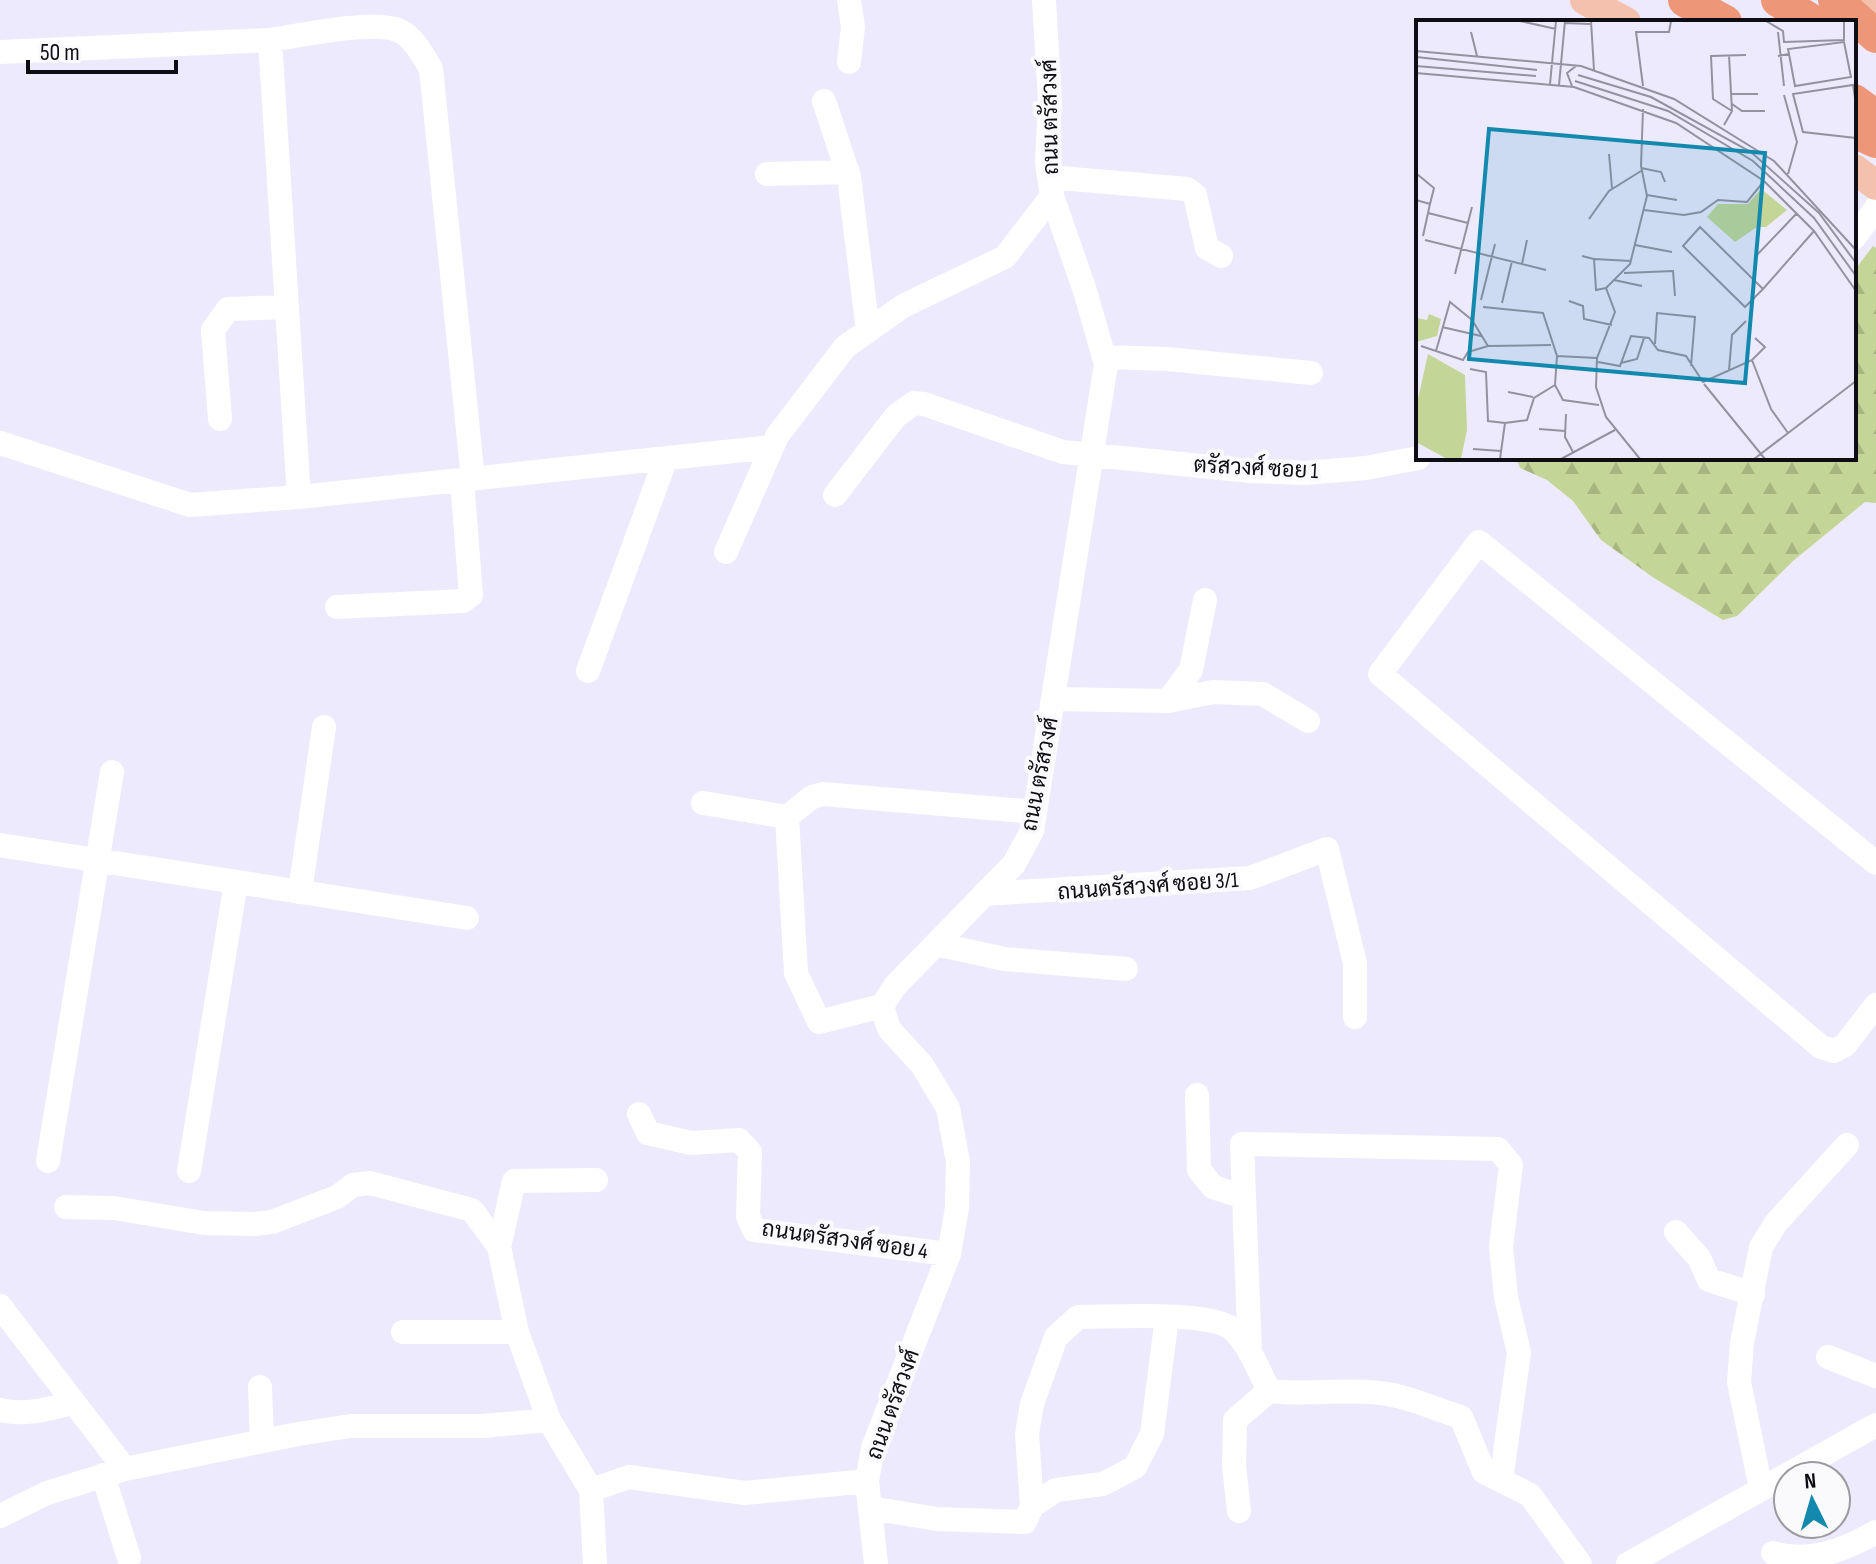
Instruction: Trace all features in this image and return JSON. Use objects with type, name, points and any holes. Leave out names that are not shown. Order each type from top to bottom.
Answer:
[{"type":"highway","points":[[1685,0],[1721,20]]},
{"type":"highway","points":[[1778,0],[1810,20]]},
{"type":"highway","points":[[1835,0],[1876,36]]},
{"type":"highway","points":[[1856,49],[1876,62]]},
{"type":"highway","points":[[1856,102],[1876,117]]},
{"type":"highway","points":[[1856,132],[1876,141]]},
{"type":"main road","points":[[1585,0],[1622,20]]},
{"type":"main road","points":[[1866,0],[1876,6]]},
{"type":"main road","points":[[1856,170],[1876,185]]},
{"type":"street","points":[[849,0],[853,27],[849,62]]},
{"type":"street","name":"ถนน ตรัสวงศ์","points":[[876,1564],[867,1481],[873,1448],[949,1254],[957,1208],[958,1162],[948,1108],[922,1065],[889,1029],[882,1006],[895,986],[1014,864],[1032,831],[1106,364],[1051,186],[1047,162],[1050,101],[1044,0]]},
{"type":"street","points":[[0,52],[270,40],[373,26],[399,31],[421,51],[431,69],[468,479],[471,595],[463,601],[337,607]]},
{"type":"street","points":[[270,40],[299,497]]},
{"type":"street","points":[[824,101],[848,172],[868,331]]},
{"type":"street","points":[[767,174],[848,172]]},
{"type":"street","points":[[726,552],[777,436],[845,347],[903,306],[1005,257],[1051,186],[1187,189],[1195,195],[1207,248],[1221,256]]},
{"type":"street","points":[[1856,235],[1876,208]]},
{"type":"street","points":[[220,419],[213,330],[228,309],[287,307]]},
{"type":"street","points":[[1104,357],[1167,359],[1311,373]]},
{"type":"street","name":"ตรัสวงศ์ ซอย 1","points":[[835,495],[896,416],[914,403],[1063,452],[1250,471],[1305,473],[1366,468],[1416,458]]},
{"type":"street","points":[[0,443],[190,505],[299,497],[772,447]]},
{"type":"street","points":[[588,671],[666,458]]},
{"type":"street","points":[[1876,863],[1479,542],[1380,674],[1821,1047],[1834,1051],[1845,1045],[1876,1005]]},
{"type":"street","points":[[1168,701],[1191,670],[1205,600]]},
{"type":"street","points":[[1053,699],[1168,701],[1213,692],[1263,694],[1308,721]]},
{"type":"street","points":[[300,892],[324,727]]},
{"type":"street","points":[[48,1161],[112,772]]},
{"type":"street","points":[[787,817],[802,803],[823,794],[1035,812]]},
{"type":"street","points":[[703,803],[787,817]]},
{"type":"street","points":[[787,817],[796,973],[819,1022],[882,1006]]},
{"type":"street","points":[[0,845],[467,918]]},
{"type":"street","name":"ถนนตรัสวงศ์ ซอย 3/1","points":[[984,894],[1250,878],[1327,849],[1355,963],[1355,1017]]},
{"type":"street","points":[[189,1171],[236,882]]},
{"type":"street","points":[[936,944],[1004,959],[1126,969]]},
{"type":"street","points":[[1197,1095],[1199,1170],[1213,1187],[1244,1197]]},
{"type":"street","name":"ถนนตรัสวงศ์ ซอย 4","points":[[639,1114],[648,1133],[691,1143],[739,1140],[750,1152],[748,1216],[754,1230],[949,1254]]},
{"type":"street","points":[[1250,1353],[1242,1144],[1498,1149],[1511,1165],[1501,1247],[1506,1297],[1519,1353],[1501,1480]]},
{"type":"street","points":[[1761,1489],[1739,1382],[1742,1343],[1764,1239],[1847,1145]]},
{"type":"street","points":[[499,1247],[514,1181],[596,1180]]},
{"type":"street","points":[[66,1207],[114,1208],[204,1223],[254,1224],[272,1222],[337,1197],[353,1185],[370,1183],[472,1210],[499,1247],[517,1332],[549,1420],[591,1490],[595,1564]]},
{"type":"street","points":[[1676,1232],[1699,1258],[1709,1280],[1753,1294]]},
{"type":"street","points":[[0,1306],[72,1403],[114,1472],[129,1558]]},
{"type":"street","points":[[870,1508],[937,1519],[1025,1522],[1032,1506],[1027,1434],[1032,1404],[1056,1337],[1078,1317],[1203,1319],[1231,1327],[1250,1353],[1269,1391]]},
{"type":"street","points":[[1032,1506],[1056,1490],[1103,1484],[1135,1467],[1152,1434],[1167,1317]]},
{"type":"street","points":[[403,1332],[517,1332]]},
{"type":"street","points":[[1828,1357],[1876,1376]]},
{"type":"street","points":[[260,1387],[262,1441]]},
{"type":"street","points":[[1239,1511],[1234,1466],[1235,1420],[1269,1391],[1399,1396],[1461,1417],[1484,1472],[1530,1495],[1580,1564]]},
{"type":"street","points":[[0,1410],[37,1412],[72,1403]]},
{"type":"street","points":[[0,1516],[47,1493],[114,1472],[262,1441],[351,1426],[483,1426],[549,1420]]},
{"type":"street","points":[[1628,1564],[1876,1425]]},
{"type":"street","points":[[591,1490],[629,1477],[745,1493],[867,1481]]},
{"type":"street","points":[[1773,1553],[1790,1558],[1808,1558],[1876,1532]]},
{"type":"green space","points":[[1873,246],[1876,248],[1876,503],[1865,502],[1793,561],[1737,616],[1723,620],[1654,578],[1601,540],[1573,501],[1547,480],[1520,468],[1517,460],[1856,460],[1856,268]]}]
